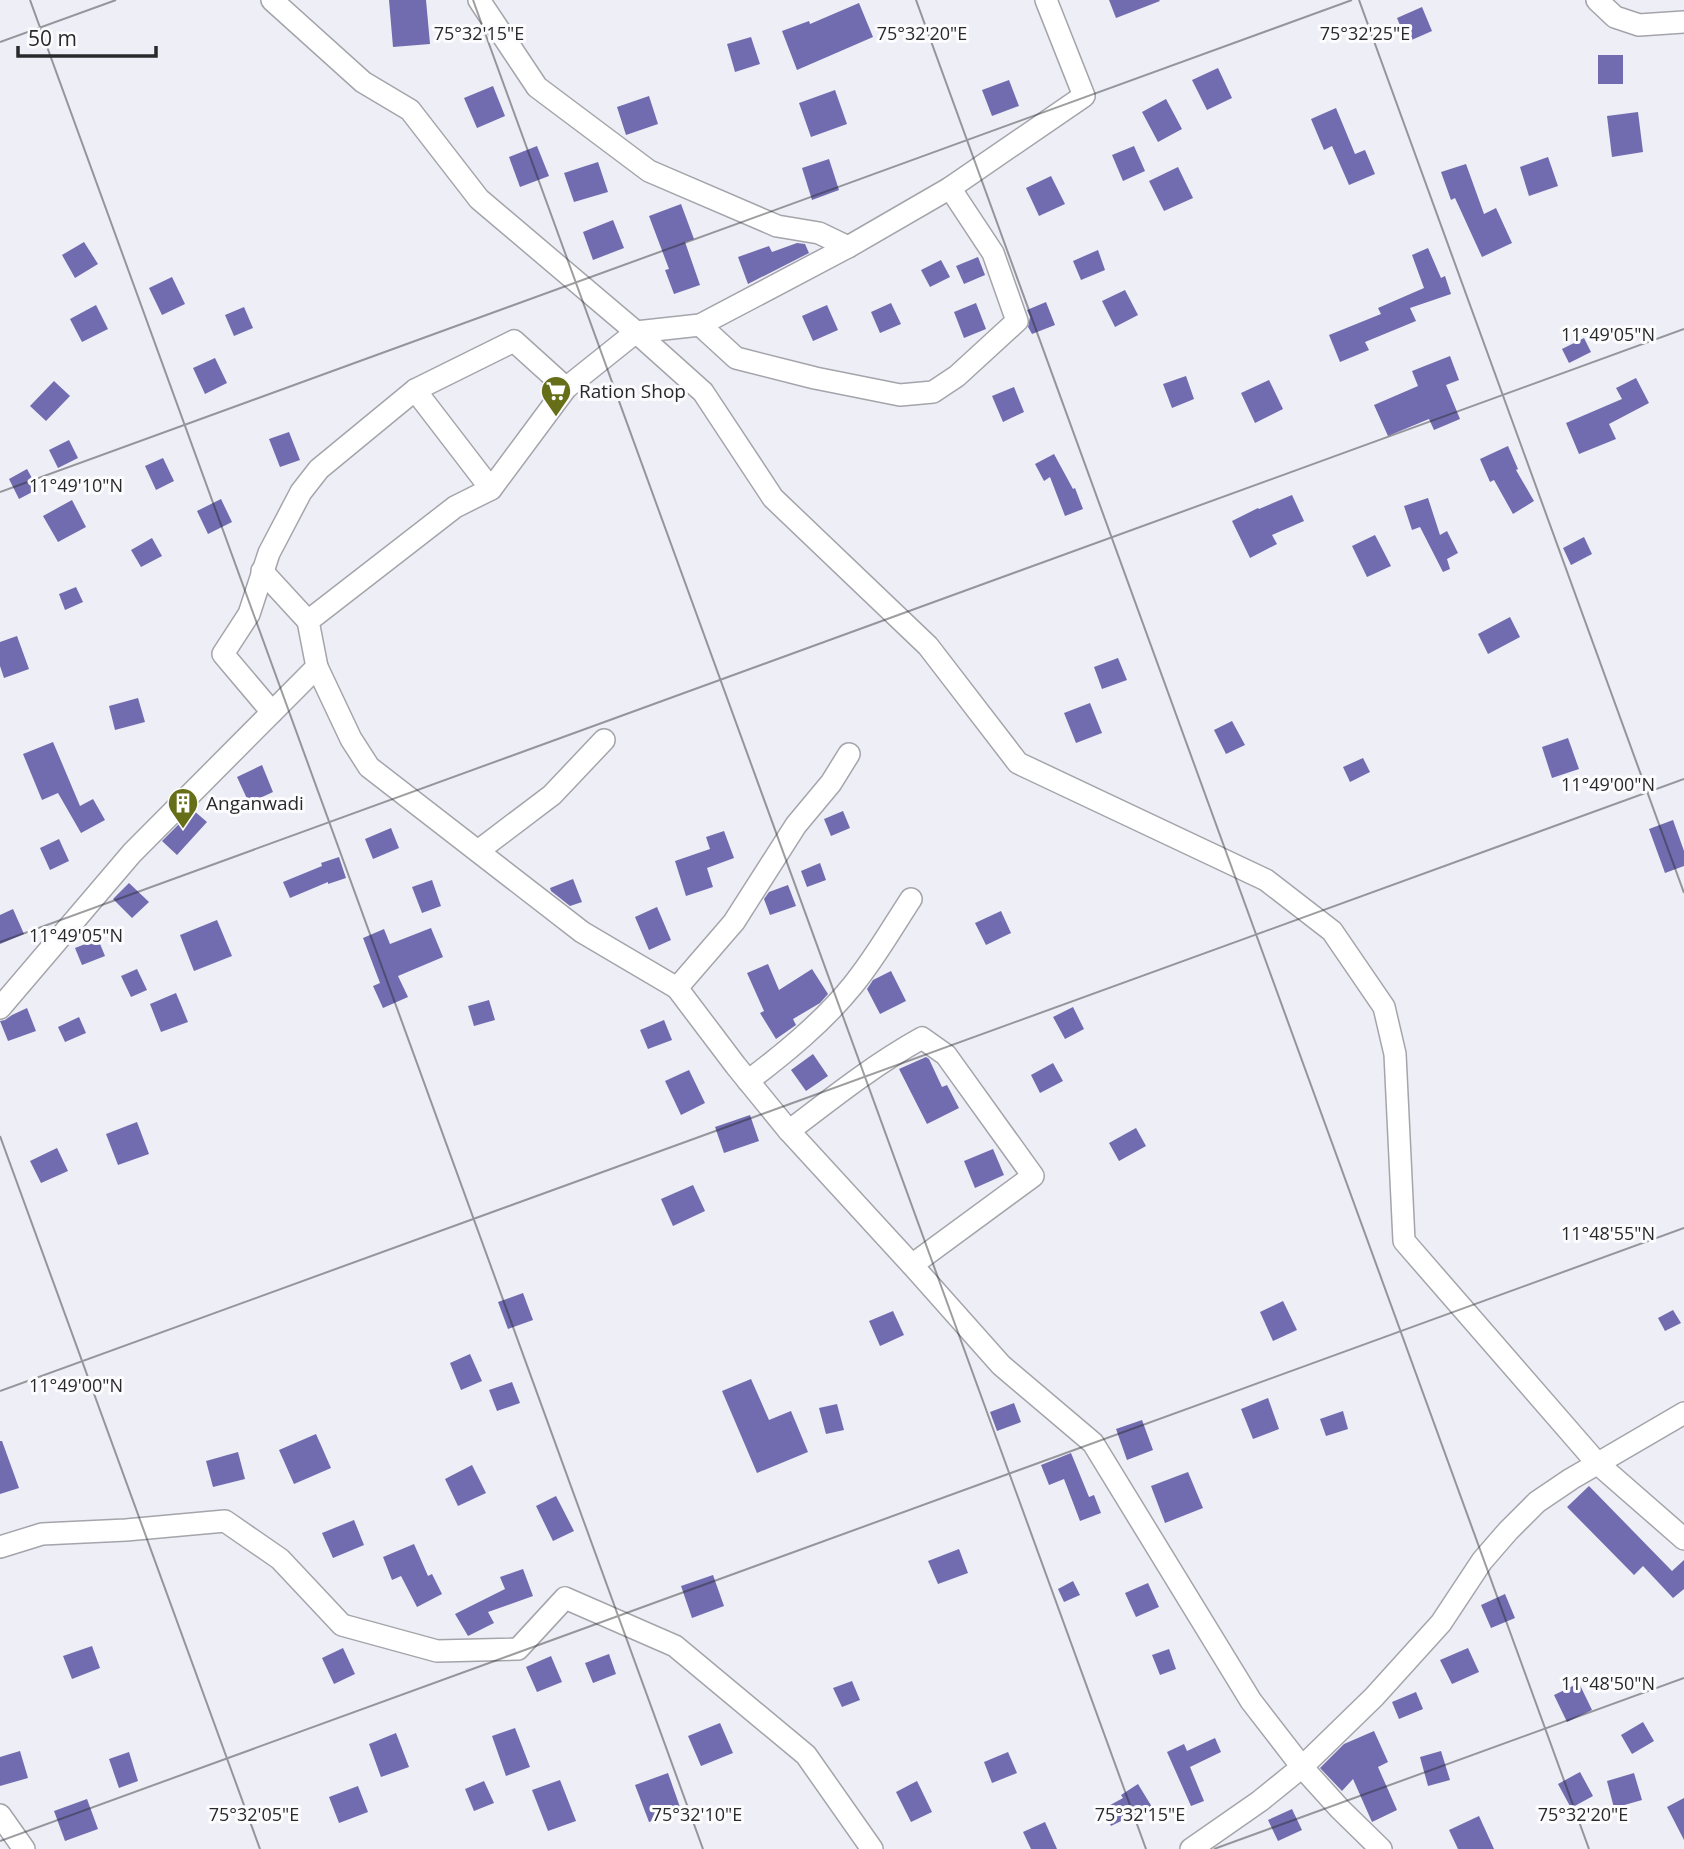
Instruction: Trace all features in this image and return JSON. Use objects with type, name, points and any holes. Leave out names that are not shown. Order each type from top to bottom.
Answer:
[{"type":"street","points":[[272,0],[363,82],[410,110],[479,199],[703,392],[773,498],[928,646],[1018,763],[1266,880],[1332,931],[1384,1007],[1395,1054],[1404,1241],[1597,1463],[1684,1539]]},
{"type":"street","points":[[480,0],[537,87],[649,171],[777,226],[819,233],[848,247]]},
{"type":"street","points":[[308,621],[455,507],[491,489],[566,388],[636,332],[700,325],[848,247],[950,188],[1084,96],[1046,0]]},
{"type":"street","points":[[1597,0],[1615,17],[1639,24],[1684,22]]},
{"type":"street","points":[[700,325],[736,358],[815,378],[900,395],[933,391],[957,376],[1017,321],[993,253],[950,188]]},
{"type":"street","points":[[272,712],[223,654],[249,614],[269,553],[300,492],[319,469],[415,390],[514,341],[566,388]]},
{"type":"street","points":[[415,390],[491,489]]},
{"type":"street","points":[[262,571],[308,621],[317,667],[351,739],[369,766],[582,932],[677,988],[789,1131],[1001,1364],[1093,1443],[1251,1700],[1302,1767],[1381,1849]]},
{"type":"street","points":[[0,1008],[132,853],[317,667]]},
{"type":"street","points":[[478,851],[552,795],[604,740]]},
{"type":"street","points":[[677,988],[734,922],[796,825],[831,783],[849,754]]},
{"type":"street","points":[[748,1081],[784,1053],[852,986],[911,899]]},
{"type":"street","points":[[789,1131],[845,1088],[922,1038],[946,1055],[1033,1176],[912,1265]]},
{"type":"street","points":[[1191,1849],[1260,1801],[1302,1767],[1374,1697],[1441,1623],[1482,1561],[1537,1502],[1597,1463],[1684,1413]]},
{"type":"street","points":[[0,1547],[42,1534],[225,1521],[280,1559],[342,1625],[437,1651],[518,1649],[565,1598],[675,1646],[806,1755],[872,1849]]},
{"type":"street","points":[[0,1815],[24,1849]]},
{"type":"building","points":[[389,0],[426,0],[430,44],[393,47]]},
{"type":"building","points":[[1109,0],[1159,0],[1160,1],[1116,18]]},
{"type":"building","points":[[859,3],[873,37],[797,70],[782,31],[809,21],[810,24]]},
{"type":"building","points":[[1422,7],[1432,31],[1407,42],[1397,18]]},
{"type":"building","points":[[751,37],[760,64],[735,72],[727,44]]},
{"type":"building","points":[[1598,55],[1623,55],[1623,84],[1598,84]]},
{"type":"building","points":[[1218,68],[1232,98],[1207,110],[1192,80]]},
{"type":"building","points":[[1009,80],[1019,106],[992,116],[982,90]]},
{"type":"building","points":[[493,86],[505,116],[477,128],[464,98]]},
{"type":"building","points":[[835,90],[847,124],[811,137],[799,103]]},
{"type":"building","points":[[649,96],[658,124],[626,135],[617,107]]},
{"type":"building","points":[[1166,99],[1182,129],[1158,142],[1142,112]]},
{"type":"building","points":[[1336,108],[1355,154],[1365,150],[1375,174],[1349,185],[1332,146],[1324,150],[1311,119]]},
{"type":"building","points":[[1638,112],[1643,152],[1612,157],[1607,116]]},
{"type":"building","points":[[537,146],[549,176],[520,187],[509,157]]},
{"type":"building","points":[[1134,146],[1145,171],[1123,181],[1112,155]]},
{"type":"building","points":[[1548,157],[1558,186],[1529,196],[1520,167]]},
{"type":"building","points":[[829,159],[839,190],[812,200],[802,168]]},
{"type":"building","points":[[598,162],[608,192],[574,202],[564,173]]},
{"type":"building","points":[[1466,164],[1484,214],[1496,208],[1512,243],[1482,257],[1455,198],[1451,200],[1441,172]]},
{"type":"building","points":[[1178,167],[1193,198],[1164,211],[1149,181]]},
{"type":"building","points":[[1051,176],[1065,204],[1039,216],[1026,188]]},
{"type":"building","points":[[681,204],[694,239],[685,242],[700,285],[674,294],[665,270],[669,269],[649,216]]},
{"type":"building","points":[[613,220],[624,248],[593,260],[583,232]]},
{"type":"building","points":[[84,242],[98,264],[75,278],[62,255]]},
{"type":"building","points":[[797,243],[805,244],[809,253],[748,284],[738,257],[769,246],[772,252]]},
{"type":"building","points":[[1428,248],[1441,278],[1445,276],[1451,294],[1410,308],[1416,321],[1365,342],[1369,350],[1340,362],[1329,335],[1381,314],[1378,308],[1424,288],[1412,255]]},
{"type":"building","points":[[1098,250],[1105,270],[1081,280],[1073,261]]},
{"type":"building","points":[[978,257],[985,275],[964,284],[956,266]]},
{"type":"building","points":[[941,260],[950,277],[930,287],[921,270]]},
{"type":"building","points":[[172,277],[185,304],[162,315],[149,288]]},
{"type":"building","points":[[1125,290],[1138,315],[1115,327],[1102,301]]},
{"type":"building","points":[[1046,302],[1055,325],[1032,334],[1028,327],[1030,317],[1027,310]]},
{"type":"building","points":[[891,303],[901,324],[880,333],[871,312]]},
{"type":"building","points":[[976,303],[986,329],[964,338],[954,312]]},
{"type":"building","points":[[96,305],[108,329],[82,342],[70,319]]},
{"type":"building","points":[[827,305],[838,330],[813,341],[802,316]]},
{"type":"building","points":[[244,307],[253,328],[234,336],[225,315]]},
{"type":"building","points":[[1584,338],[1591,352],[1569,363],[1562,349]]},
{"type":"building","points":[[1450,356],[1459,380],[1446,385],[1460,419],[1434,430],[1429,419],[1388,436],[1374,405],[1418,386],[1412,371]]},
{"type":"building","points":[[215,358],[227,383],[205,394],[193,368]]},
{"type":"building","points":[[1186,376],[1194,399],[1172,408],[1163,384]]},
{"type":"building","points":[[1636,378],[1649,403],[1609,424],[1616,439],[1579,454],[1566,423],[1622,399],[1616,388]]},
{"type":"building","points":[[1269,380],[1283,409],[1255,423],[1241,393]]},
{"type":"building","points":[[54,381],[70,396],[46,421],[30,406]]},
{"type":"building","points":[[1014,387],[1024,412],[1003,422],[992,396]]},
{"type":"building","points":[[289,432],[300,460],[280,467],[269,439]]},
{"type":"building","points":[[69,440],[78,458],[58,468],[49,450]]},
{"type":"building","points":[[1508,446],[1518,469],[1516,470],[1534,501],[1513,514],[1494,480],[1490,482],[1480,459]]},
{"type":"building","points":[[1054,454],[1073,489],[1075,488],[1083,509],[1065,516],[1050,477],[1044,481],[1035,464]]},
{"type":"building","points":[[163,458],[174,481],[156,490],[145,466]]},
{"type":"building","points":[[27,469],[38,489],[19,499],[9,479]]},
{"type":"building","points":[[1292,495],[1304,521],[1272,535],[1277,544],[1250,558],[1232,521]]},
{"type":"building","points":[[1428,498],[1440,535],[1447,531],[1458,553],[1447,559],[1450,569],[1443,572],[1420,527],[1412,530],[1404,506]]},
{"type":"building","points":[[221,499],[232,522],[208,534],[197,511]]},
{"type":"building","points":[[72,500],[86,527],[58,542],[43,516]]},
{"type":"building","points":[[1375,535],[1391,566],[1367,577],[1352,546]]},
{"type":"building","points":[[1584,537],[1592,554],[1571,565],[1563,548]]},
{"type":"building","points":[[152,538],[162,556],[141,567],[131,550]]},
{"type":"building","points":[[76,587],[83,602],[65,610],[59,594]]},
{"type":"building","points":[[1510,617],[1520,637],[1488,654],[1478,634]]},
{"type":"building","points":[[17,636],[29,669],[4,678],[0,666],[0,642]]},
{"type":"building","points":[[1118,658],[1127,680],[1102,689],[1094,667]]},
{"type":"building","points":[[138,698],[145,722],[115,730],[109,706]]},
{"type":"building","points":[[1090,703],[1102,733],[1076,743],[1064,713]]},
{"type":"building","points":[[1232,721],[1245,745],[1226,754],[1214,730]]},
{"type":"building","points":[[1568,738],[1579,769],[1552,778],[1542,747]]},
{"type":"building","points":[[53,742],[80,806],[93,799],[105,820],[81,833],[58,793],[42,800],[23,754]]},
{"type":"building","points":[[1363,758],[1370,772],[1350,782],[1343,767]]},
{"type":"building","points":[[262,765],[273,792],[249,803],[237,777]]},
{"type":"building","name":"Anganwadi","points":[[193,810],[207,822],[177,855],[162,841]]},
{"type":"building","points":[[843,811],[850,828],[831,836],[824,819]]},
{"type":"building","points":[[1673,820],[1684,851],[1684,866],[1665,873],[1649,829]]},
{"type":"building","points":[[391,828],[399,848],[373,859],[365,839]]},
{"type":"building","points":[[724,831],[734,858],[707,868],[713,887],[686,896],[675,861],[710,849],[706,837]]},
{"type":"building","points":[[59,839],[69,861],[50,870],[40,848]]},
{"type":"building","points":[[339,857],[346,878],[328,882],[290,898],[283,882]]},
{"type":"building","points":[[820,863],[826,880],[807,887],[801,871]]},
{"type":"building","points":[[573,879],[582,902],[570,906],[550,888]]},
{"type":"building","points":[[432,880],[441,906],[422,913],[412,887]]},
{"type":"building","points":[[129,883],[149,902],[132,918],[113,899]]},
{"type":"building","points":[[788,885],[796,906],[770,915],[764,899],[769,892]]},
{"type":"building","points":[[657,907],[671,940],[649,950],[635,917]]},
{"type":"building","points":[[13,909],[24,934],[0,944],[0,915]]},
{"type":"building","points":[[1001,911],[1011,933],[986,945],[975,923]]},
{"type":"building","points":[[217,920],[232,956],[194,971],[180,935]]},
{"type":"building","points":[[431,928],[443,957],[398,976],[408,997],[383,1008],[373,986],[380,983],[363,938],[384,929],[390,944]]},
{"type":"building","points":[[98,939],[105,956],[82,965],[75,948]]},
{"type":"building","points":[[768,964],[779,990],[812,969],[828,994],[820,1003],[793,1019],[796,1025],[776,1039],[760,1013],[764,1011],[747,973]]},
{"type":"building","points":[[137,969],[147,990],[131,997],[121,976]]},
{"type":"building","points":[[891,971],[906,1001],[880,1014],[867,989],[873,980]]},
{"type":"building","points":[[176,993],[188,1022],[161,1032],[150,1004]]},
{"type":"building","points":[[489,1000],[495,1020],[474,1026],[468,1006]]},
{"type":"building","points":[[1073,1007],[1084,1029],[1065,1039],[1053,1017]]},
{"type":"building","points":[[27,1008],[36,1031],[8,1041],[0,1021]]},
{"type":"building","points":[[79,1017],[86,1033],[65,1042],[58,1027]]},
{"type":"building","points":[[664,1020],[672,1040],[648,1049],[640,1030]]},
{"type":"building","points":[[813,1054],[828,1076],[806,1091],[791,1070]]},
{"type":"building","points":[[926,1057],[942,1087],[947,1085],[959,1108],[927,1124],[899,1069]]},
{"type":"building","points":[[1053,1063],[1063,1081],[1040,1093],[1031,1075]]},
{"type":"building","points":[[689,1070],[705,1103],[681,1115],[665,1081]]},
{"type":"building","points":[[750,1115],[759,1141],[724,1153],[715,1127]]},
{"type":"building","points":[[137,1122],[149,1154],[118,1165],[106,1134]]},
{"type":"building","points":[[1136,1128],[1146,1146],[1119,1161],[1109,1143]]},
{"type":"building","points":[[57,1148],[68,1171],[41,1183],[30,1161]]},
{"type":"building","points":[[993,1149],[1004,1175],[975,1188],[964,1161]]},
{"type":"building","points":[[693,1185],[705,1211],[673,1226],[661,1199]]},
{"type":"building","points":[[523,1293],[533,1320],[508,1329],[498,1302]]},
{"type":"building","points":[[1283,1301],[1297,1330],[1273,1341],[1260,1312]]},
{"type":"building","points":[[1673,1310],[1681,1323],[1665,1331],[1658,1318]]},
{"type":"building","points":[[893,1311],[904,1335],[880,1346],[869,1321]]},
{"type":"building","points":[[470,1354],[482,1381],[461,1390],[450,1363]]},
{"type":"building","points":[[751,1379],[769,1420],[791,1411],[808,1452],[757,1473],[722,1391]]},
{"type":"building","points":[[512,1382],[520,1403],[497,1411],[489,1390]]},
{"type":"building","points":[[1268,1398],[1279,1429],[1253,1439],[1241,1409]]},
{"type":"building","points":[[1014,1403],[1021,1422],[997,1431],[990,1412]]},
{"type":"building","points":[[837,1404],[844,1430],[826,1434],[819,1408]]},
{"type":"building","points":[[1343,1411],[1348,1429],[1326,1436],[1320,1419]]},
{"type":"building","points":[[1142,1420],[1153,1450],[1127,1460],[1116,1429]]},
{"type":"building","points":[[316,1434],[331,1468],[294,1484],[279,1450]]},
{"type":"building","points":[[0,1441],[19,1488],[0,1494]]},
{"type":"building","points":[[238,1452],[245,1479],[213,1487],[206,1461]]},
{"type":"building","points":[[1071,1453],[1089,1497],[1094,1495],[1101,1513],[1080,1521],[1064,1479],[1049,1485],[1041,1465]]},
{"type":"building","points":[[472,1465],[486,1493],[458,1506],[445,1479]]},
{"type":"building","points":[[1188,1472],[1203,1508],[1165,1523],[1151,1486]]},
{"type":"building","points":[[1589,1486],[1672,1571],[1684,1560],[1684,1589],[1673,1598],[1643,1566],[1634,1575],[1567,1507]]},
{"type":"building","points":[[556,1496],[574,1531],[553,1541],[536,1506]]},
{"type":"building","points":[[354,1520],[364,1545],[333,1558],[322,1533]]},
{"type":"building","points":[[414,1544],[428,1576],[432,1574],[442,1594],[417,1607],[401,1576],[392,1580],[383,1557]]},
{"type":"building","points":[[959,1549],[968,1573],[938,1584],[928,1561]]},
{"type":"building","points":[[523,1569],[533,1596],[488,1612],[494,1623],[468,1636],[455,1614],[505,1589],[500,1577]]},
{"type":"building","points":[[713,1575],[724,1606],[692,1618],[681,1586]]},
{"type":"building","points":[[1073,1581],[1080,1595],[1064,1602],[1058,1589]]},
{"type":"building","points":[[1148,1583],[1159,1607],[1136,1617],[1125,1593]]},
{"type":"building","points":[[1505,1594],[1515,1618],[1491,1628],[1481,1605]]},
{"type":"building","points":[[92,1646],[100,1668],[72,1679],[63,1656]]},
{"type":"building","points":[[343,1648],[355,1674],[334,1684],[322,1658]]},
{"type":"building","points":[[1468,1648],[1479,1672],[1452,1684],[1440,1660]]},
{"type":"building","points":[[1169,1649],[1176,1669],[1160,1675],[1152,1655]]},
{"type":"building","points":[[609,1654],[616,1674],[593,1683],[585,1663]]},
{"type":"building","points":[[551,1656],[562,1682],[537,1692],[526,1667]]},
{"type":"building","points":[[852,1681],[860,1700],[842,1707],[833,1688]]},
{"type":"building","points":[[1579,1683],[1592,1710],[1567,1722],[1554,1695]]},
{"type":"building","points":[[1416,1692],[1423,1709],[1399,1719],[1392,1702]]},
{"type":"building","points":[[1643,1722],[1654,1741],[1632,1754],[1621,1735]]},
{"type":"building","points":[[720,1723],[733,1753],[701,1766],[688,1736]]},
{"type":"building","points":[[515,1728],[530,1767],[506,1776],[492,1736]]},
{"type":"building","points":[[1374,1731],[1388,1762],[1378,1767],[1397,1810],[1372,1822],[1353,1779],[1342,1791],[1320,1768],[1344,1744]]},
{"type":"building","points":[[396,1733],[409,1767],[381,1777],[369,1744]]},
{"type":"building","points":[[1215,1738],[1221,1752],[1190,1767],[1204,1801],[1191,1806],[1167,1752],[1184,1744],[1187,1751]]},
{"type":"building","points":[[20,1751],[28,1778],[0,1786],[0,1757]]},
{"type":"building","points":[[1441,1751],[1450,1780],[1428,1786],[1420,1757]]},
{"type":"building","points":[[129,1752],[138,1781],[119,1788],[109,1759]]},
{"type":"building","points":[[1008,1752],[1017,1773],[992,1783],[984,1762]]},
{"type":"building","points":[[1580,1772],[1593,1796],[1571,1808],[1558,1784]]},
{"type":"building","points":[[668,1773],[681,1810],[649,1822],[635,1785]]},
{"type":"building","points":[[1634,1773],[1642,1800],[1614,1808],[1607,1781]]},
{"type":"building","points":[[560,1780],[576,1821],[548,1831],[532,1790]]},
{"type":"building","points":[[484,1781],[494,1803],[474,1811],[465,1789]]},
{"type":"building","points":[[917,1781],[932,1812],[911,1822],[896,1792]]},
{"type":"building","points":[[1138,1784],[1152,1807],[1111,1826],[1103,1809],[1123,1798],[1121,1795]]},
{"type":"building","points":[[358,1786],[368,1812],[339,1823],[329,1797]]},
{"type":"building","points":[[1684,1798],[1684,1840],[1667,1807]]},
{"type":"building","points":[[87,1799],[98,1829],[65,1841],[54,1811]]},
{"type":"building","points":[[1292,1809],[1302,1830],[1278,1841],[1268,1820]]},
{"type":"building","points":[[1479,1816],[1494,1849],[1458,1849],[1449,1830]]},
{"type":"building","points":[[1045,1822],[1057,1849],[1031,1849],[1023,1832]]},
{"type":"place","name":"Ration Shop","points":[[556,418]]},
{"type":"place","name":"Anganwadi","points":[[183,830]]}]
